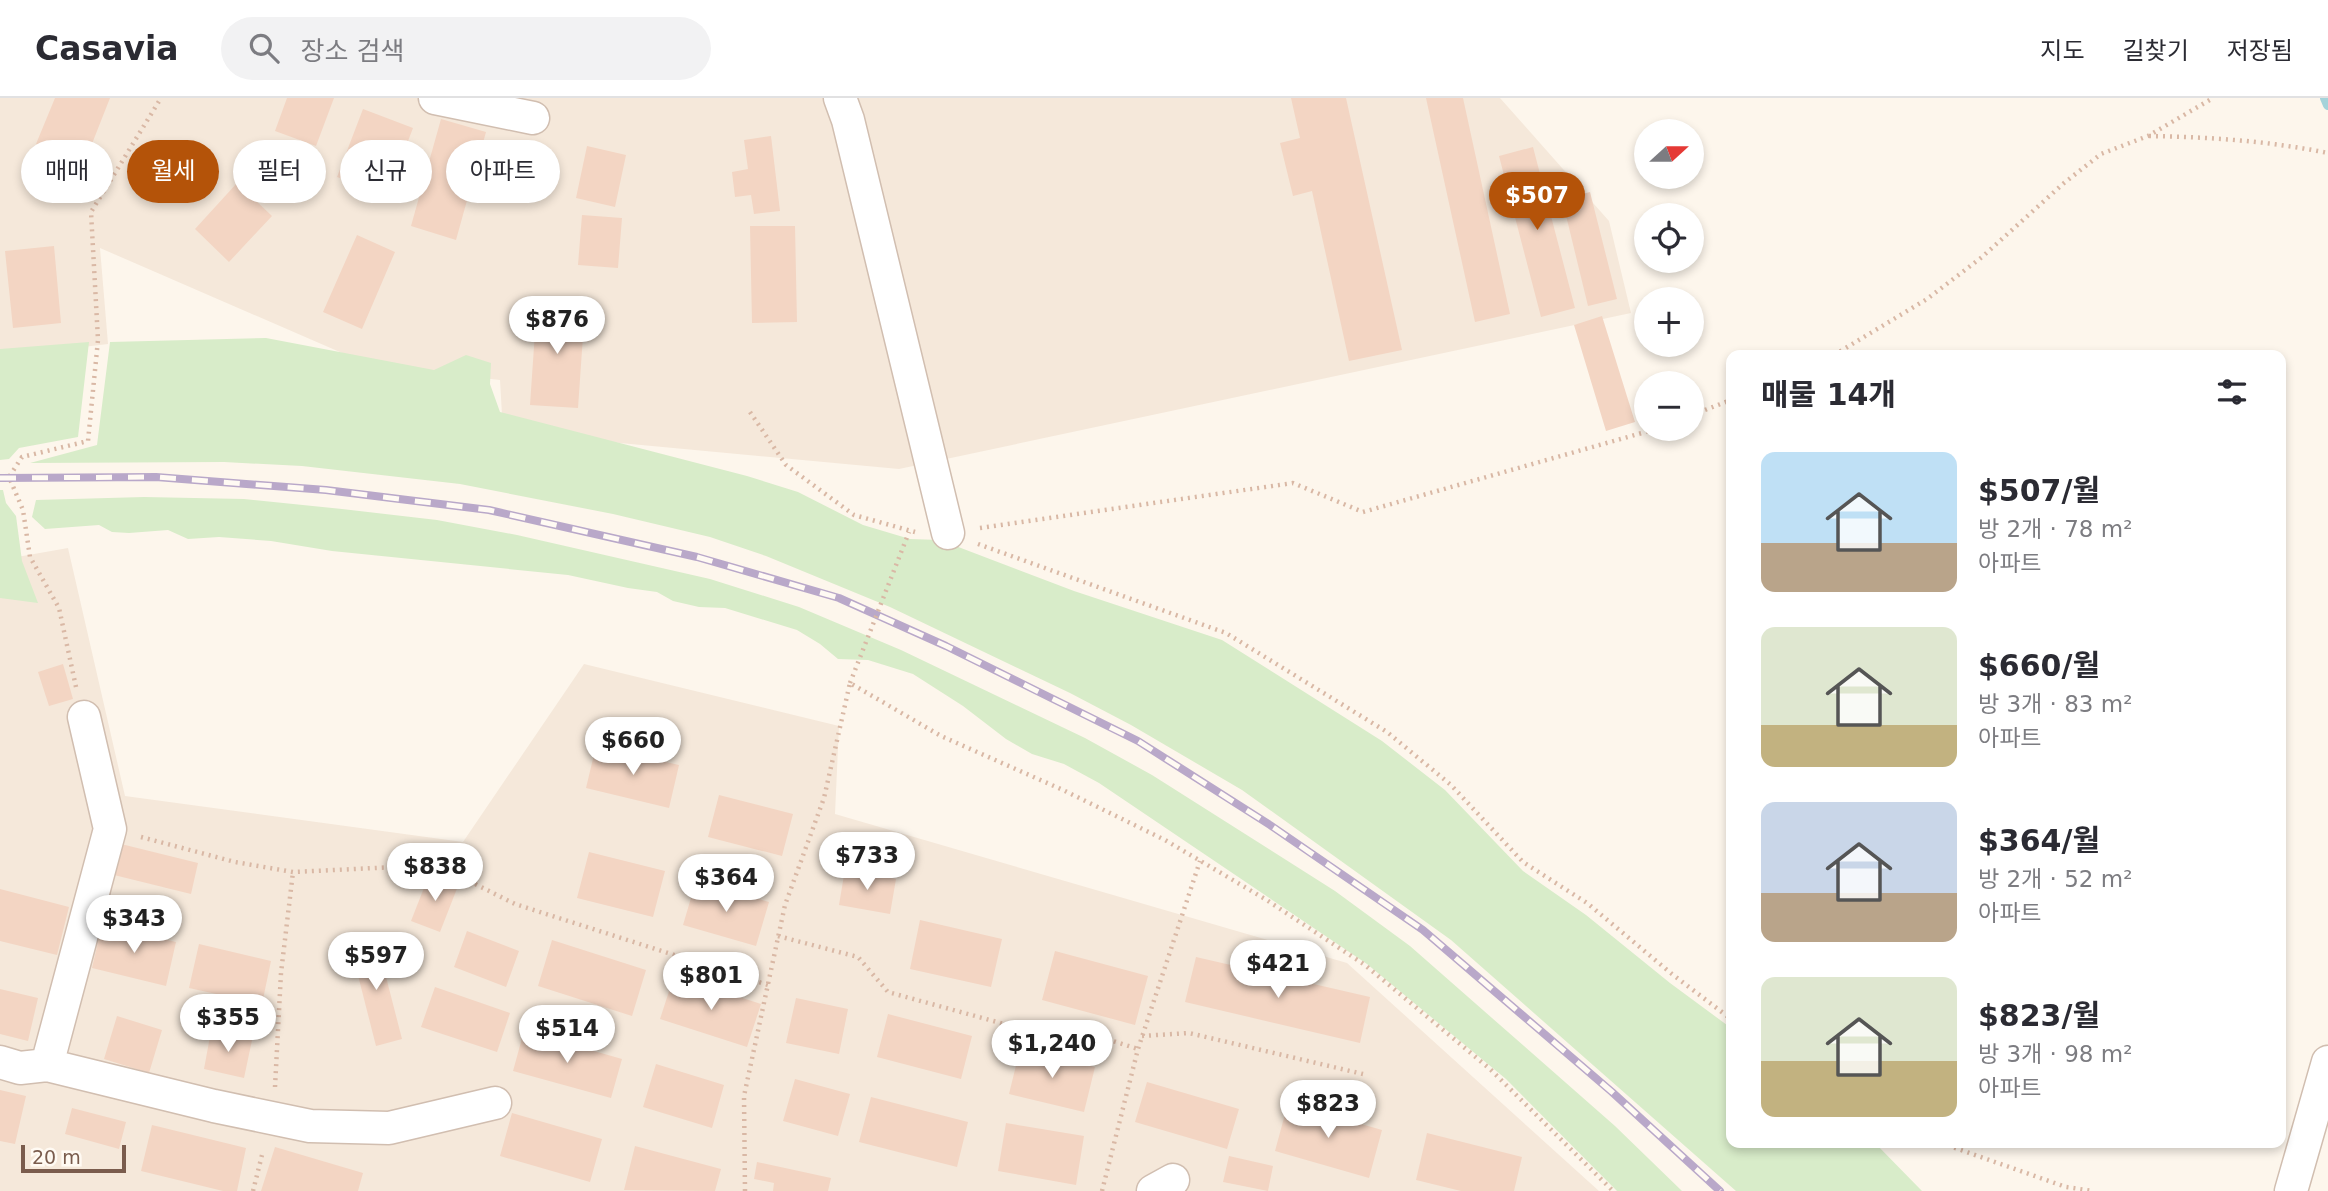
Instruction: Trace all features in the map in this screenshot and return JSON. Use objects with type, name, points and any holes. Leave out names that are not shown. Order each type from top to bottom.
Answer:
[{"type":"street","points":[[435,98],[533,118]]},
{"type":"street","points":[[840,98],[948,533]]},
{"type":"street","points":[[47,1065],[110,829],[84,717]]},
{"type":"street","points":[[0,1062],[20,1068],[47,1065],[214,1106],[310,1126],[389,1128],[495,1103]]},
{"type":"street","points":[[2291,1191],[2328,1062]]},
{"type":"path","points":[[84,717],[59,608],[30,557],[23,510],[9,477],[22,457],[88,441],[98,340],[90,212],[161,98]]},
{"type":"path","points":[[1842,350],[1927,299],[1982,257],[2055,190],[2101,154],[2148,136],[2213,98]]},
{"type":"path","points":[[2148,136],[2287,144],[2328,153]]},
{"type":"path","points":[[1704,410],[1726,402]]},
{"type":"path","points":[[750,412],[786,465],[853,515],[909,532],[948,533],[1293,482],[1363,512],[1634,435]]},
{"type":"path","points":[[745,1191],[744,1096],[785,905],[824,798],[850,683],[909,532]]},
{"type":"path","points":[[948,533],[1226,633],[1387,732],[1451,785],[1523,862],[1587,903],[1726,1015]]},
{"type":"path","points":[[850,683],[942,736],[1154,834],[1265,899],[1365,965],[1490,1069],[1613,1191]]},
{"type":"path","points":[[110,829],[235,862],[293,872],[437,865],[515,904],[768,985]]},
{"type":"path","points":[[1102,1191],[1138,1049],[1200,861]]},
{"type":"path","points":[[253,1191],[272,1118],[282,973],[293,872]]},
{"type":"path","points":[[778,936],[858,957],[888,992],[1026,1030],[1053,1022],[1138,1049]]},
{"type":"path","points":[[1142,1036],[1189,1033],[1363,1074]]},
{"type":"path","points":[[1955,1148],[2066,1187],[2092,1191]]},
{"type":"shaded area","points":[[0,98],[1500,98],[1609,221],[1631,313],[899,469],[503,432],[500,380],[372,366],[100,248],[108,344],[0,357]]},
{"type":"shaded area","points":[[68,548],[125,796],[463,842],[584,664],[839,726],[835,814],[1347,963],[1599,1191],[0,1191],[0,560]]},
{"type":"green space","points":[[266,338],[434,370],[466,355],[491,363],[490,384],[500,412],[747,476],[798,492],[863,525],[910,539],[940,540],[1074,591],[1222,640],[1382,741],[1445,790],[1523,871],[1586,915],[1726,1024],[1726,1148],[1880,1148],[1922,1191],[1736,1191],[1451,940],[1242,790],[1070,693],[890,607],[766,556],[710,537],[613,514],[460,484],[302,466],[224,462],[30,463],[97,445],[110,342]]},
{"type":"green space","points":[[89,342],[78,437],[19,448],[9,459],[0,460],[0,349]]},
{"type":"green space","points":[[0,490],[3,490],[6,503],[16,516],[22,561],[38,603],[0,598]]},
{"type":"green space","points":[[144,497],[244,499],[437,520],[517,535],[710,579],[799,607],[901,650],[1085,738],[1152,775],[1335,891],[1410,946],[1615,1126],[1682,1191],[1617,1191],[1506,1079],[1367,964],[1099,783],[1064,764],[1032,754],[1006,739],[963,706],[913,674],[868,660],[838,659],[797,630],[725,608],[699,607],[673,601],[657,592],[568,575],[332,551],[271,541],[219,537],[188,539],[168,530],[112,532],[99,525],[45,529],[32,517],[36,500]]},
{"type":"building","points":[[55,98],[110,98],[93,140],[38,140]]},
{"type":"building","points":[[287,98],[334,98],[318,140],[300,140],[275,131]]},
{"type":"building","points":[[1291,98],[1346,98],[1402,350],[1349,361],[1312,191],[1293,196],[1280,143],[1300,138]]},
{"type":"building","points":[[1426,98],[1463,98],[1510,314],[1475,322]]},
{"type":"building","points":[[363,109],[413,128],[408,140],[351,140]]},
{"type":"building","points":[[441,119],[486,132],[484,140],[446,140],[446,203],[466,203],[456,240],[411,226],[417,203],[432,203],[432,151]]},
{"type":"building","points":[[771,136],[780,211],[754,214],[751,195],[735,197],[732,172],[748,169],[744,140]]},
{"type":"building","points":[[587,146],[626,155],[615,207],[576,198]]},
{"type":"building","points":[[1533,147],[1575,308],[1541,317],[1499,156]]},
{"type":"building","points":[[233,187],[233,203],[258,203],[272,216],[229,262],[195,229]]},
{"type":"building","points":[[1590,192],[1617,299],[1588,306],[1562,199]]},
{"type":"building","points":[[582,215],[622,218],[618,268],[578,265]]},
{"type":"building","points":[[750,226],[795,226],[797,322],[752,323]]},
{"type":"building","points":[[357,235],[395,252],[362,329],[323,312]]},
{"type":"building","points":[[54,246],[61,323],[13,328],[5,251]]},
{"type":"building","points":[[537,303],[585,307],[578,408],[530,405]]},
{"type":"building","points":[[1602,316],[1634,422],[1606,431],[1574,325]]},
{"type":"building","points":[[63,664],[73,699],[49,706],[38,672]]},
{"type":"building","points":[[596,746],[679,765],[669,808],[586,788]]},
{"type":"building","points":[[719,795],[793,814],[782,856],[708,837]]},
{"type":"building","points":[[117,843],[198,863],[191,894],[110,874]]},
{"type":"building","points":[[589,852],[665,871],[653,917],[577,898]]},
{"type":"building","points":[[845,869],[896,879],[890,914],[839,905]]},
{"type":"building","points":[[429,875],[458,886],[440,932],[411,921]]},
{"type":"building","points":[[696,881],[769,902],[756,946],[683,925]]},
{"type":"building","points":[[0,889],[69,907],[57,955],[0,941]]},
{"type":"building","points":[[920,920],[1002,939],[991,987],[910,969]]},
{"type":"building","points":[[102,925],[176,942],[166,986],[92,968]]},
{"type":"building","points":[[467,931],[519,951],[506,987],[454,967]]},
{"type":"building","points":[[376,938],[402,1039],[376,1046],[350,944]]},
{"type":"building","points":[[552,940],[646,970],[632,1016],[538,986]]},
{"type":"building","points":[[199,944],[271,961],[262,1004],[189,988]]},
{"type":"building","points":[[1055,951],[1148,976],[1135,1025],[1042,1000]]},
{"type":"building","points":[[1196,957],[1370,997],[1360,1043],[1185,1002]]},
{"type":"building","points":[[674,976],[761,1004],[747,1047],[660,1019]]},
{"type":"building","points":[[435,987],[510,1013],[497,1052],[421,1027]]},
{"type":"building","points":[[0,989],[38,998],[28,1041],[0,1034]]},
{"type":"building","points":[[796,998],[848,1009],[839,1054],[786,1043]]},
{"type":"building","points":[[888,1014],[972,1036],[961,1079],[877,1057]]},
{"type":"building","points":[[117,1016],[162,1030],[149,1073],[104,1059]]},
{"type":"building","points":[[211,1031],[252,1040],[244,1078],[204,1069]]},
{"type":"building","points":[[524,1031],[622,1059],[611,1098],[513,1071]]},
{"type":"building","points":[[1020,1049],[1095,1067],[1084,1112],[1009,1094]]},
{"type":"building","points":[[656,1064],[724,1085],[712,1128],[643,1107]]},
{"type":"building","points":[[795,1079],[850,1094],[838,1136],[783,1121]]},
{"type":"building","points":[[1147,1082],[1239,1109],[1227,1149],[1135,1122]]},
{"type":"building","points":[[0,1090],[26,1096],[15,1144],[0,1141]]},
{"type":"building","points":[[871,1097],[968,1122],[957,1167],[859,1142]]},
{"type":"building","points":[[1288,1103],[1382,1130],[1369,1178],[1275,1151]]},
{"type":"building","points":[[72,1108],[126,1122],[119,1149],[65,1134]]},
{"type":"building","points":[[512,1113],[602,1139],[590,1182],[500,1156]]},
{"type":"building","points":[[1006,1123],[1084,1136],[1076,1185],[998,1171]]},
{"type":"building","points":[[152,1125],[246,1148],[237,1191],[223,1191],[141,1171]]},
{"type":"building","points":[[1427,1133],[1522,1157],[1514,1191],[1461,1191],[1416,1180]]},
{"type":"building","points":[[635,1146],[721,1169],[715,1191],[624,1190]]},
{"type":"building","points":[[275,1147],[363,1173],[358,1191],[261,1191]]},
{"type":"building","points":[[1229,1156],[1273,1166],[1268,1191],[1223,1182]]},
{"type":"building","points":[[757,1162],[831,1178],[828,1191],[773,1191],[774,1183],[754,1179]]},
{"type":"waterway","points":[[2325,98],[2328,105]]},
{"type":"railway","points":[[0,478],[156,477],[326,490],[489,510],[697,557],[839,598],[946,646],[1138,741],[1270,825],[1423,930],[1612,1092],[1720,1191]]}]
